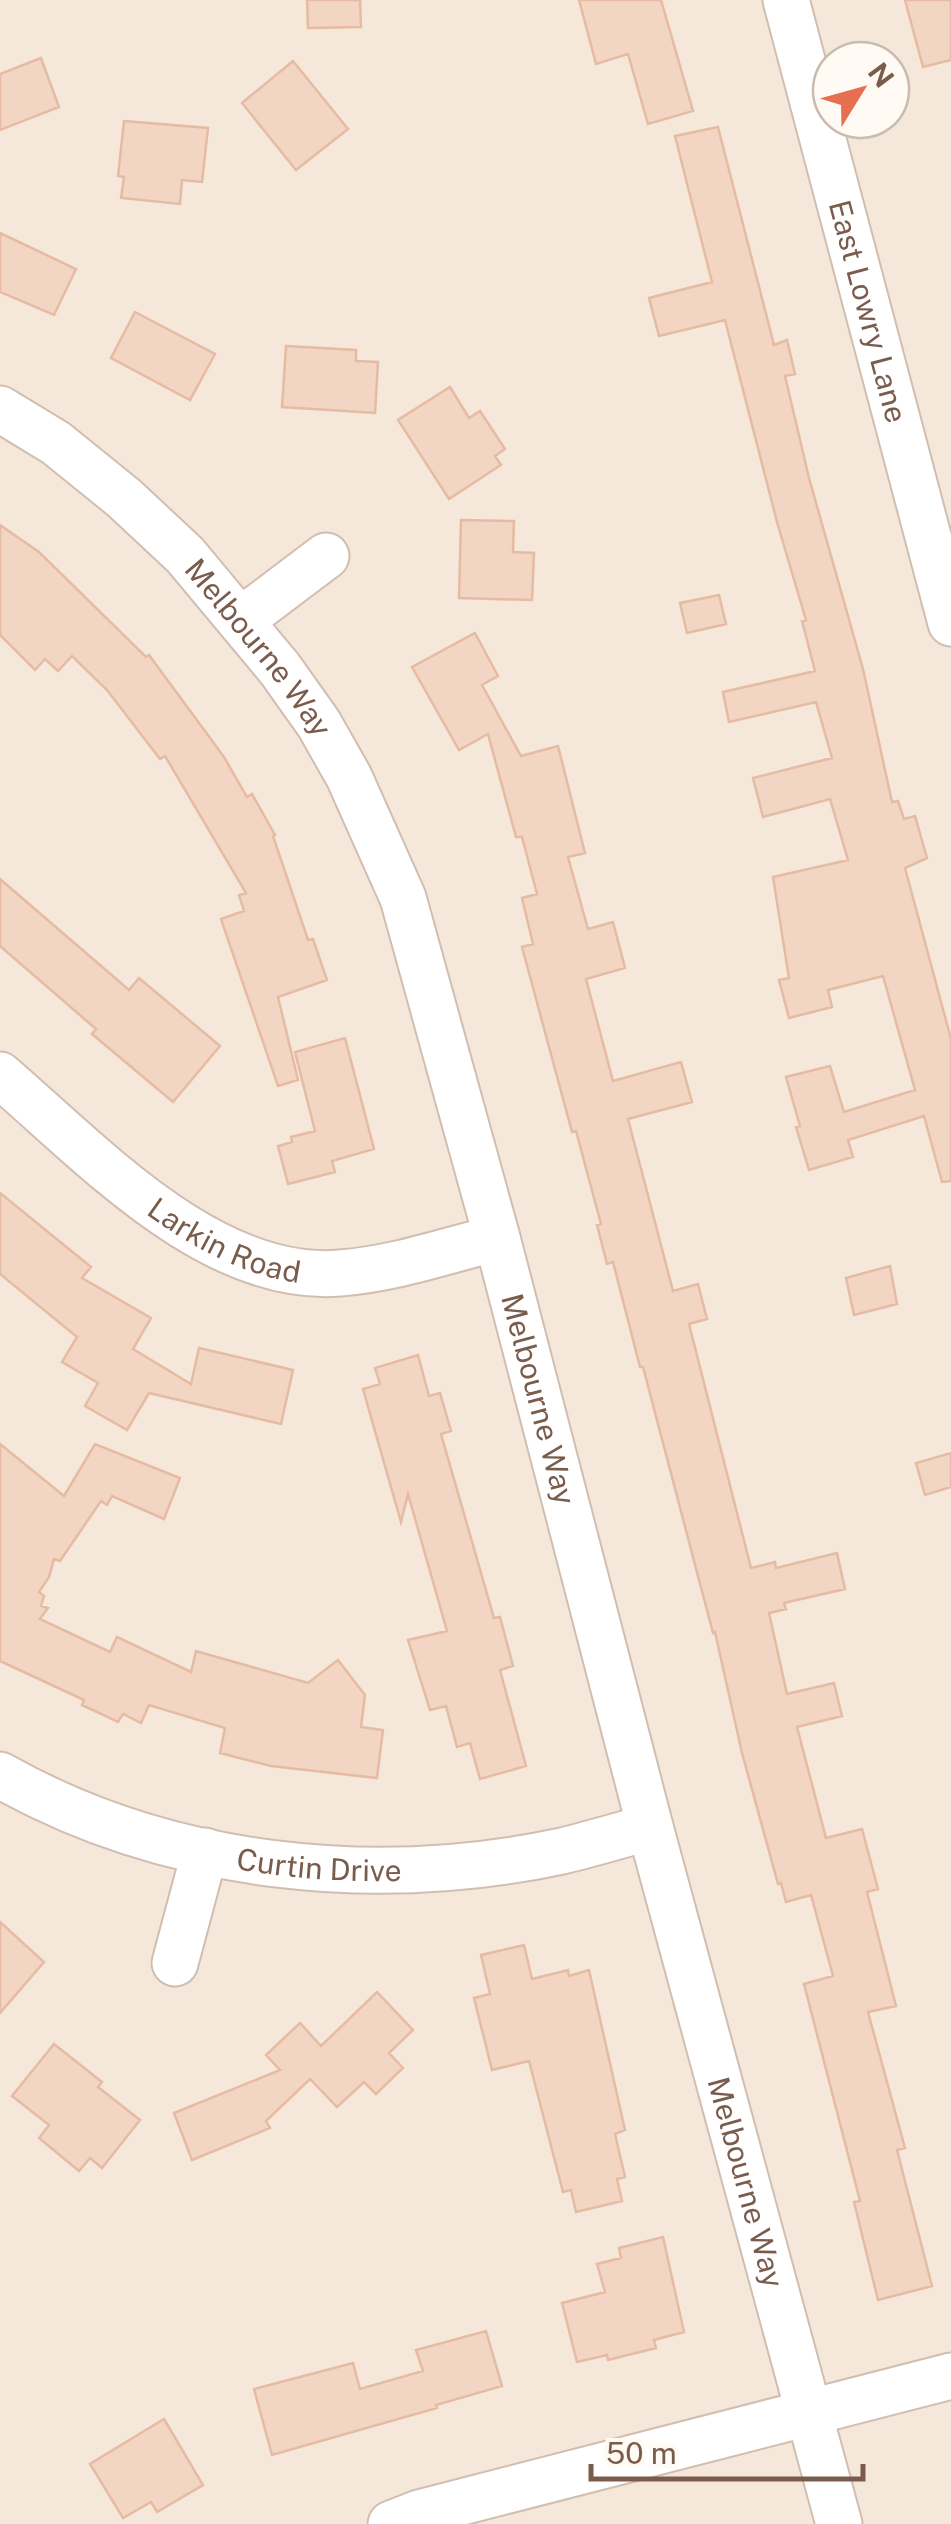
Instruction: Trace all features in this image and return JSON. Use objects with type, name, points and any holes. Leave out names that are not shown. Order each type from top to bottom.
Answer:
[{"type":"street","name":"East Lowry Lane","points":[[786,0],[951,623]]},
{"type":"street","name":"Melbourne Way","points":[[0,409],[56,443],[185,554],[280,669],[318,724],[349,777],[390,867],[430,990],[838,2524]]},
{"type":"street","points":[[240,621],[326,556]]},
{"type":"street","name":"Larkin Road","points":[[0,1074],[122,1180],[200,1238],[240,1258],[304,1274],[338,1274],[380,1268],[497,1238]]},
{"type":"street","name":"Curtin Drive","points":[[0,1775],[72,1810],[205,1852],[276,1865],[375,1871],[436,1868],[562,1851],[650,1826]]},
{"type":"street","points":[[175,1963],[205,1852]]},
{"type":"street","points":[[391,2524],[419,2513],[951,2376]]},
{"type":"shaded area","points":[[0,0],[951,0],[951,2524],[0,2524]]},
{"type":"building","points":[[307,0],[360,0],[361,27],[308,28]]},
{"type":"building","points":[[579,0],[661,0],[693,111],[648,124],[628,54],[596,64]]},
{"type":"building","points":[[905,0],[951,0],[951,60],[923,67]]},
{"type":"building","points":[[41,58],[59,107],[0,130],[0,74]]},
{"type":"building","points":[[293,61],[348,129],[296,170],[242,103]]},
{"type":"building","points":[[124,121],[208,128],[202,182],[182,180],[180,204],[121,198],[124,177],[118,176]]},
{"type":"building","points":[[718,127],[774,345],[787,340],[795,374],[785,376],[809,478],[863,669],[892,802],[898,801],[904,819],[915,816],[927,858],[905,868],[951,1039],[951,1181],[942,1182],[924,1116],[848,1140],[853,1157],[809,1170],[796,1127],[800,1126],[786,1077],[830,1066],[844,1112],[915,1090],[883,976],[828,990],[832,1007],[789,1018],[779,980],[789,978],[773,877],[848,860],[830,799],[763,817],[753,778],[832,758],[816,702],[729,722],[723,692],[815,671],[802,621],[806,620],[725,320],[659,336],[649,298],[712,282],[675,136]]},
{"type":"building","points":[[0,233],[76,269],[54,315],[0,292]]},
{"type":"building","points":[[135,312],[215,354],[190,400],[111,358]]},
{"type":"building","points":[[286,346],[356,350],[356,361],[378,362],[375,413],[282,407]]},
{"type":"building","points":[[450,387],[469,418],[480,411],[505,449],[495,456],[501,465],[449,499],[398,420]]},
{"type":"building","points":[[461,520],[514,521],[513,552],[534,553],[532,600],[459,598]]},
{"type":"building","points":[[0,525],[39,552],[146,657],[149,655],[224,757],[247,797],[252,794],[275,835],[308,940],[313,939],[327,980],[278,997],[298,1080],[278,1086],[221,919],[244,911],[239,895],[246,893],[165,756],[160,759],[107,690],[72,656],[58,671],[45,659],[35,670],[0,635]]},
{"type":"building","points":[[719,595],[726,624],[687,633],[680,603]]},
{"type":"building","points":[[475,633],[498,676],[482,685],[521,756],[558,746],[585,853],[568,857],[588,929],[613,922],[625,968],[586,979],[613,1081],[681,1062],[692,1102],[628,1119],[673,1291],[698,1284],[707,1319],[689,1324],[751,1568],[775,1562],[776,1568],[837,1553],[845,1589],[784,1603],[786,1609],[769,1613],[787,1694],[834,1683],[842,1716],[797,1727],[826,1838],[862,1829],[878,1889],[867,1892],[896,2006],[868,2012],[905,2148],[897,2150],[932,2286],[878,2300],[854,2202],[860,2201],[804,1984],[833,1976],[811,1895],[786,1902],[781,1883],[778,1884],[643,1367],[613,1262],[607,1264],[597,1225],[601,1224],[522,947],[533,944],[522,898],[537,894],[522,837],[516,837],[488,734],[459,750],[412,667]]},
{"type":"building","points":[[0,879],[129,990],[139,978],[220,1046],[173,1102],[92,1034],[96,1029],[0,946]]},
{"type":"building","points":[[345,1038],[374,1149],[332,1161],[335,1172],[288,1184],[278,1146],[292,1142],[291,1137],[315,1131],[295,1052]]},
{"type":"building","points":[[0,1193],[91,1267],[82,1278],[151,1318],[133,1349],[191,1384],[199,1348],[293,1370],[281,1424],[149,1393],[127,1430],[85,1406],[98,1383],[62,1362],[77,1337],[0,1274]]},
{"type":"building","points":[[890,1266],[897,1304],[854,1315],[846,1278]]},
{"type":"building","points":[[418,1355],[429,1396],[440,1393],[451,1431],[441,1434],[494,1618],[500,1617],[513,1666],[500,1670],[526,1766],[480,1779],[470,1743],[457,1747],[446,1706],[430,1710],[408,1640],[447,1631],[408,1494],[401,1522],[363,1389],[380,1384],[375,1368]]},
{"type":"building","points":[[0,1444],[64,1496],[95,1444],[180,1478],[164,1519],[112,1496],[107,1505],[101,1501],[60,1561],[54,1559],[39,1592],[44,1596],[41,1606],[48,1608],[40,1619],[110,1652],[117,1637],[191,1672],[196,1651],[308,1683],[338,1660],[365,1695],[361,1727],[383,1730],[377,1778],[271,1766],[220,1753],[225,1728],[149,1705],[141,1723],[123,1714],[118,1722],[82,1705],[84,1700],[0,1661]]},
{"type":"building","points":[[951,1453],[951,1487],[925,1495],[916,1463]]},
{"type":"building","points":[[0,1922],[44,1962],[0,2013]]},
{"type":"building","points":[[524,1945],[532,1979],[568,1970],[569,1976],[589,1970],[625,2130],[615,2134],[625,2177],[617,2179],[622,2201],[576,2212],[571,2190],[563,2192],[529,2061],[492,2070],[474,1998],[490,1994],[481,1955]]},
{"type":"building","points":[[377,1992],[413,2030],[389,2053],[403,2068],[376,2094],[364,2082],[337,2107],[310,2079],[266,2121],[270,2128],[192,2160],[174,2113],[280,2070],[266,2055],[300,2023],[321,2046]]},
{"type":"building","points":[[54,2044],[102,2082],[98,2087],[140,2120],[102,2168],[90,2158],[79,2171],[39,2138],[49,2125],[12,2096]]},
{"type":"building","points":[[663,2237],[684,2332],[654,2340],[656,2348],[608,2360],[607,2355],[577,2362],[562,2303],[605,2292],[597,2264],[621,2258],[619,2248]]},
{"type":"building","points":[[486,2331],[502,2386],[272,2455],[254,2389],[353,2363],[360,2389],[423,2371],[416,2350]]},
{"type":"building","points":[[164,2419],[203,2485],[157,2512],[151,2502],[123,2518],[90,2464]]}]
